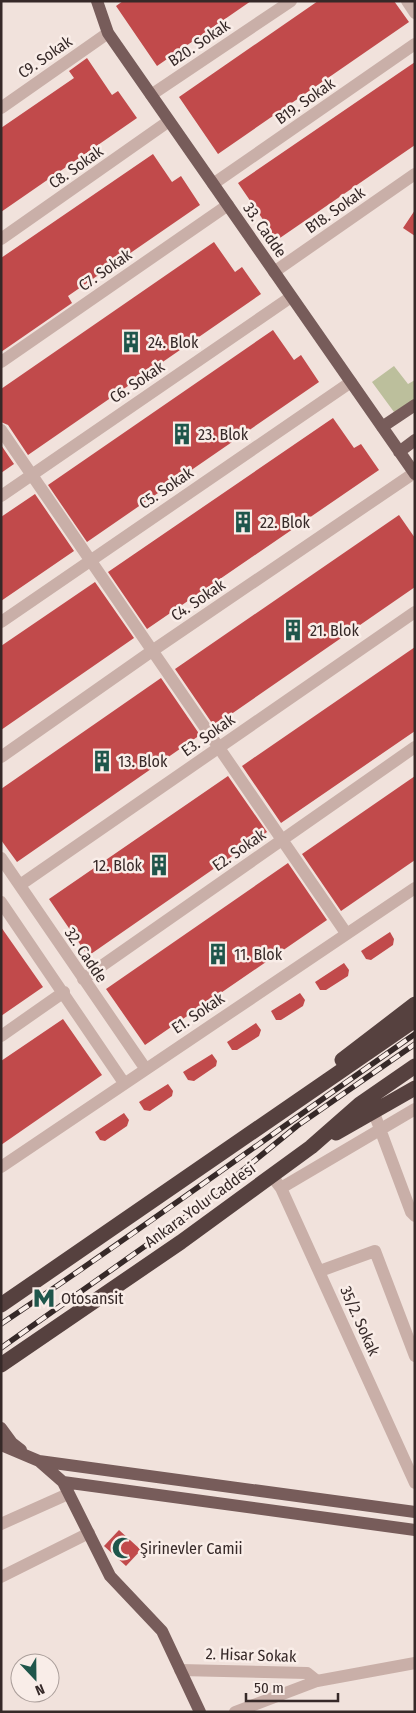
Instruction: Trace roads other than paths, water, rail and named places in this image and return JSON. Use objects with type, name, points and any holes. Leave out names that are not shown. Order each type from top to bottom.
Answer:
[{"type":"highway","points":[[251,1133],[384,1026],[415,1004]]},
{"type":"highway","name":"Ankara Yolu Caddesi","points":[[1,1305],[415,1020]]},
{"type":"highway","name":"Ankara Yolu Caddesi","points":[[5,1362],[181,1242],[311,1147],[360,1104],[415,1066]]},
{"type":"highway","points":[[311,1147],[374,1113],[415,1088]]},
{"type":"main road","name":"33. Cadde","points":[[98,1],[108,33],[414,474]]},
{"type":"main road","points":[[382,427],[415,406]]},
{"type":"main road","points":[[399,452],[415,440]]},
{"type":"main road","points":[[1,1375],[5,1362]]},
{"type":"main road","points":[[1,1428],[12,1443],[39,1462],[66,1488],[110,1576],[162,1632],[200,1712]]},
{"type":"main road","points":[[1,1445],[27,1455]]},
{"type":"main road","points":[[39,1462],[415,1512]]},
{"type":"main road","points":[[66,1488],[415,1530]]},
{"type":"street","name":"B20. Sokak","points":[[151,95],[291,1]]},
{"type":"street","points":[[407,1],[415,13]]},
{"type":"street","name":"C9. Sokak","points":[[1,108],[108,33]]},
{"type":"street","name":"B19. Sokak","points":[[213,184],[415,44]]},
{"type":"street","name":"C8. Sokak","points":[[1,239],[169,121]]},
{"type":"street","name":"B18. Sokak","points":[[274,272],[415,174]]},
{"type":"street","name":"C7. Sokak","points":[[1,362],[228,205]]},
{"type":"street","name":"C6. Sokak","points":[[1,496],[292,297]]},
{"type":"street","name":"C5. Sokak","points":[[1,622],[351,382]]},
{"type":"street","points":[[1,430],[346,933]]},
{"type":"street","name":"C4. Sokak","points":[[1,757],[152,651],[414,474]]},
{"type":"street","name":"E3. Sokak","points":[[20,885],[415,612]]},
{"type":"street","name":"E2. Sokak","points":[[82,979],[415,747]]},
{"type":"street","name":"32. Cadde","points":[[1,858],[82,979],[145,1068]]},
{"type":"street","name":"E1. Sokak","points":[[1,1167],[145,1068],[415,888]]},
{"type":"street","points":[[1,902],[64,992],[124,1083]]},
{"type":"street","points":[[1,1036],[64,992]]},
{"type":"street","points":[[281,1188],[415,1109]]},
{"type":"street","points":[[374,1113],[379,1130],[415,1216]]},
{"type":"street","name":"35/2. Sokak","points":[[271,1175],[281,1188],[320,1271],[415,1482]]},
{"type":"street","points":[[320,1271],[375,1251],[415,1356]]},
{"type":"street","points":[[1,1524],[66,1488]]},
{"type":"street","points":[[1,1577],[88,1533]]},
{"type":"street","points":[[236,1712],[318,1681],[415,1663]]},
{"type":"street","name":"2. Hisar Sokak","points":[[180,1670],[307,1673],[318,1681]]},
{"type":"railway","points":[[1,1324],[105,1253],[415,1034]]},
{"type":"railway","points":[[1,1348],[182,1220],[297,1126],[415,1044]]},
{"type":"place","name":"24. Blok","points":[[131,342]]},
{"type":"place","name":"23. Blok","points":[[182,434]]},
{"type":"place","name":"22. Blok","points":[[243,522]]},
{"type":"place","name":"21. Blok","points":[[293,630]]},
{"type":"place","name":"13. Blok","points":[[102,761]]},
{"type":"place","name":"12. Blok","points":[[159,865]]},
{"type":"place","name":"11. Blok","points":[[218,954]]},
{"type":"place","name":"Otosansit","points":[[44,1298]]},
{"type":"place","name":"Şirinevler Camii","points":[[123,1548]]}]
